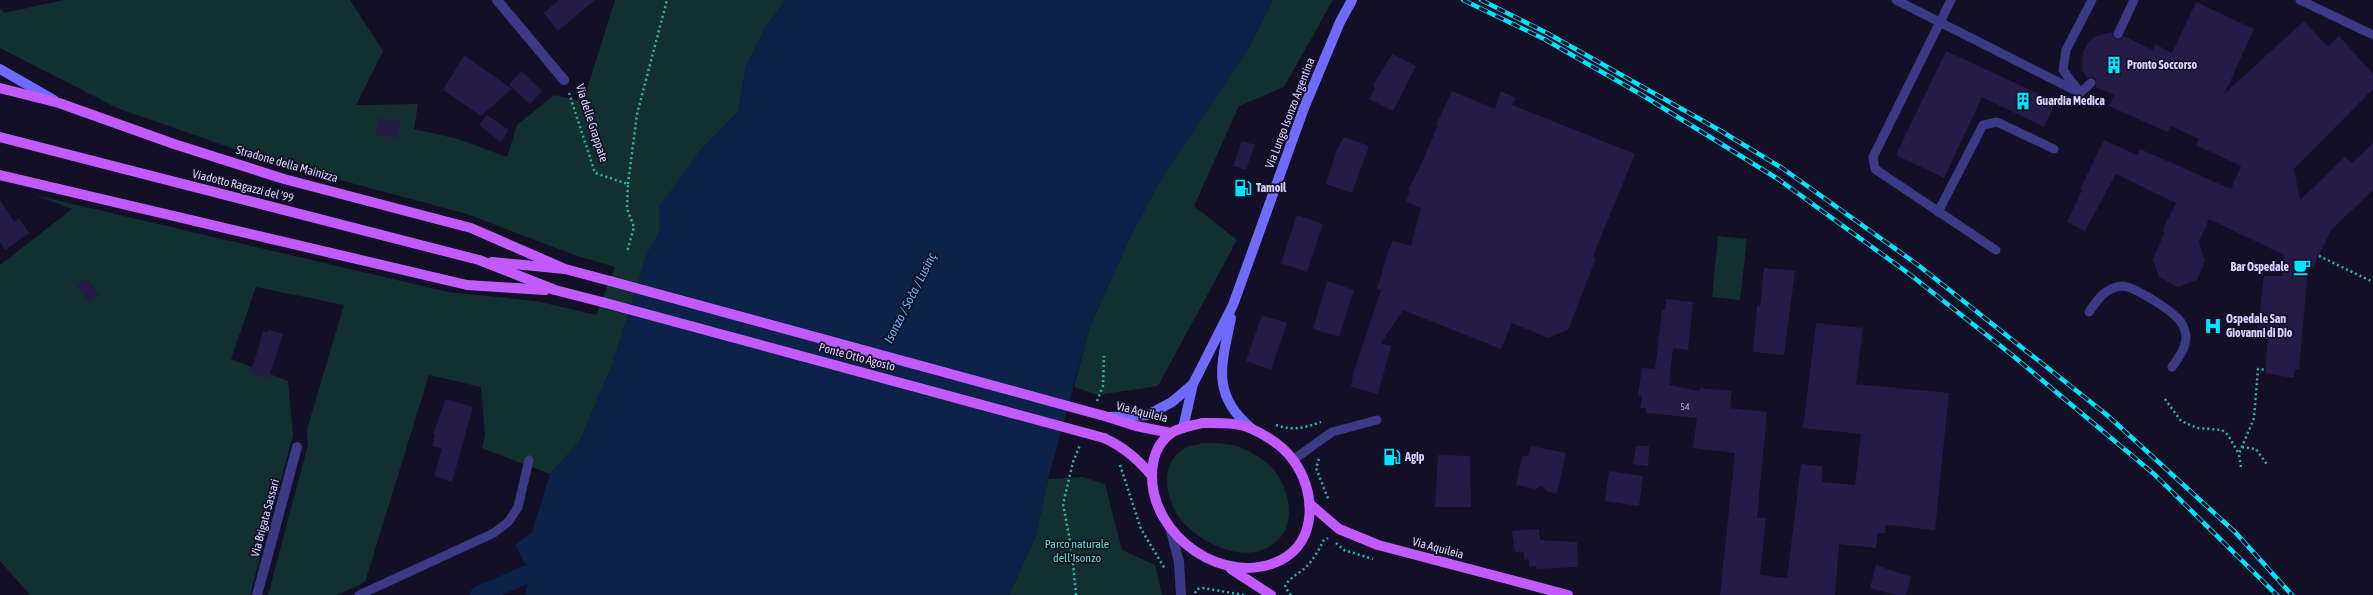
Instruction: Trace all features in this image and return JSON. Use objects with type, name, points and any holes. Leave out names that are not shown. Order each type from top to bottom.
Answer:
[{"type":"main road","name":"Via Lungo Isonzo Argentina","points":[[1183,428],[1193,384],[1233,305],[1304,108],[1340,22],[1352,0]]},
{"type":"main road","points":[[0,69],[59,103]]},
{"type":"main road","name":"Stradone della Mainizza","points":[[0,88],[59,103],[174,144],[284,178],[471,228],[565,269]]},
{"type":"main road","name":"Viadotto Ragazzi del '99","points":[[0,137],[479,260],[555,290],[602,302]]},
{"type":"main road","points":[[0,175],[467,285],[555,290]]},
{"type":"main road","name":"Viadotto Ragazzi del '99","points":[[479,260],[565,269],[610,281]]},
{"type":"main road","name":"Ponte Otto Agosto","points":[[610,281],[1108,417]]},
{"type":"main road","name":"Ponte Otto Agosto","points":[[602,302],[1104,438],[1119,445],[1141,463],[1152,476]]},
{"type":"main road","name":"Via Lungo Isonzo Argentina","points":[[1233,305],[1220,369],[1229,405],[1238,417],[1251,428]]},
{"type":"main road","points":[[1108,417],[1148,415],[1172,402],[1193,384]]},
{"type":"main road","name":"Via Aquileia","points":[[1108,417],[1136,426],[1171,433]]},
{"type":"main road","points":[[1202,423],[1222,423],[1251,428],[1274,442],[1293,460],[1306,484],[1311,506],[1307,533],[1290,555],[1269,566],[1243,569],[1222,564],[1205,557],[1171,531],[1160,516],[1152,488],[1152,464],[1157,448],[1171,433],[1183,428],[1202,423]]},
{"type":"main road","name":"Via Aquileia","points":[[1311,506],[1339,529],[1378,545],[1568,595]]},
{"type":"main road","points":[[1222,564],[1271,595]]},
{"type":"street","name":"Via delle Grappate","points":[[497,0],[564,80]]},
{"type":"street","name":"Via Brigata Sassari","points":[[257,595],[297,447]]},
{"type":"street","points":[[1171,531],[1179,562],[1181,595]]},
{"type":"lane","points":[[1896,0],[2080,93]]},
{"type":"lane","points":[[1951,0],[1873,158],[1875,169],[1996,250]]},
{"type":"lane","points":[[2080,93],[2062,70],[2066,50],[2092,0]]},
{"type":"lane","points":[[2118,34],[2134,0]]},
{"type":"lane","points":[[2300,0],[2373,35]]},
{"type":"lane","points":[[2080,93],[2091,83]]},
{"type":"lane","points":[[1938,212],[1983,125],[1997,122],[2054,148]]},
{"type":"lane","points":[[2089,312],[2108,290],[2121,286],[2131,288],[2175,315],[2182,323],[2186,337],[2181,354],[2172,367]]},
{"type":"lane","points":[[1293,460],[1332,432],[1377,420]]},
{"type":"lane","points":[[359,595],[494,533],[509,521],[518,507],[529,460]]},
{"type":"path","points":[[628,252],[634,227],[628,209],[628,184],[637,114],[667,0]]},
{"type":"path","name":"Via delle Grappate","points":[[564,80],[595,173],[628,184]]},
{"type":"path","points":[[2319,256],[2373,282]]},
{"type":"path","points":[[1095,405],[1103,386],[1104,356]]},
{"type":"path","points":[[2239,454],[2254,418],[2258,369],[2265,370]]},
{"type":"path","points":[[2165,399],[2181,421],[2197,428],[2222,430],[2228,435],[2239,454],[2241,467]]},
{"type":"path","points":[[1076,595],[1072,552],[1063,504],[1073,462],[1080,443]]},
{"type":"path","points":[[2242,447],[2256,449],[2268,466]]},
{"type":"path","points":[[1118,461],[1128,485],[1138,521],[1166,572]]},
{"type":"path","points":[[1291,595],[1285,586],[1287,581],[1307,567],[1327,538],[1344,550],[1373,559],[1378,545]]},
{"type":"path","points":[[1194,595],[1197,589],[1203,588],[1244,595]]},
{"type":"green space","points":[[63,0],[350,0],[383,51],[356,105],[418,104],[414,129],[458,139],[507,157],[517,125],[554,95],[583,102],[615,0],[786,0],[765,28],[746,67],[738,112],[700,151],[660,207],[659,232],[646,257],[613,363],[580,441],[550,474],[482,448],[485,435],[481,387],[429,375],[365,582],[337,595],[268,595],[308,445],[307,429],[344,305],[256,287],[231,359],[288,381],[293,435],[250,595],[30,595],[0,561],[0,265],[72,209],[35,195],[448,292],[536,301],[596,315],[615,267],[577,256],[467,214],[269,161],[117,108],[0,48],[0,9],[5,13]]},
{"type":"green space","points":[[1273,0],[1333,0],[1284,87],[1239,106],[1194,206],[1237,240],[1158,386],[1098,395],[1074,387],[1090,326],[1132,233],[1161,179],[1248,49]]},
{"type":"green space","points":[[1718,236],[1747,239],[1740,300],[1712,297]]},
{"type":"green space","points":[[1202,443],[1223,444],[1239,447],[1262,459],[1277,474],[1287,495],[1289,517],[1286,528],[1281,537],[1273,544],[1262,550],[1252,552],[1229,550],[1218,547],[1197,535],[1181,520],[1172,503],[1167,484],[1170,465],[1182,450]]},
{"type":"green space","name":"Parco naturale dell'Isonzo","points":[[1083,477],[1105,484],[1122,550],[1155,565],[1162,595],[1009,595],[1036,535],[1048,479]]},
{"type":"water","name":"Isonzo / Soča / Lusinç","points":[[786,0],[1273,0],[1248,49],[1161,179],[1132,233],[1090,326],[1048,479],[1036,535],[1009,595],[525,595],[530,573],[515,545],[532,532],[550,474],[580,441],[613,363],[646,257],[659,232],[659,207],[700,151],[738,112],[746,67],[765,28]]},
{"type":"building","points":[[559,0],[595,0],[558,31],[544,13]]},
{"type":"building","points":[[2196,2],[2254,29],[2225,93],[2304,21],[2328,47],[2339,36],[2373,74],[2373,89],[2294,169],[2300,200],[2345,157],[2352,163],[2373,143],[2373,190],[2331,230],[2313,268],[2308,268],[2299,370],[2295,369],[2294,378],[2265,373],[2268,339],[2257,337],[2264,276],[2282,276],[2284,255],[2209,219],[2199,242],[2205,261],[2197,280],[2178,287],[2159,277],[2153,259],[2165,232],[2162,231],[2176,203],[2116,174],[2085,231],[2067,222],[2082,190],[2080,189],[2104,140],[2137,155],[2140,149],[2231,189],[2241,166],[2196,145],[2199,139],[2171,126],[2167,132],[2109,106],[2114,95],[2096,87],[2096,79],[2092,77],[2087,78],[2082,69],[2083,52],[2088,43],[2094,37],[2111,32],[2116,40],[2121,39],[2124,36],[2153,50],[2155,44],[2172,53]]},
{"type":"building","points":[[1946,51],[2056,102],[2044,127],[1982,97],[1944,178],[1896,155]]},
{"type":"building","points":[[1392,54],[1416,66],[1393,111],[1369,99],[1375,88],[1373,86]]},
{"type":"building","points":[[464,55],[512,89],[481,116],[443,90]]},
{"type":"building","points":[[521,71],[542,91],[530,104],[509,85]]},
{"type":"building","points":[[1452,91],[1495,109],[1501,91],[1516,98],[1512,105],[1635,154],[1593,256],[1596,258],[1568,330],[1548,338],[1512,323],[1501,349],[1403,310],[1381,343],[1391,346],[1378,394],[1351,387],[1353,374],[1381,290],[1377,289],[1388,252],[1393,241],[1411,246],[1421,208],[1406,202],[1410,190],[1408,190],[1420,167],[1438,125],[1436,125]]},
{"type":"building","points":[[487,115],[509,130],[501,142],[479,125]]},
{"type":"building","points":[[380,118],[401,122],[397,138],[376,134]]},
{"type":"building","points":[[1344,137],[1369,146],[1352,193],[1326,184],[1337,149]]},
{"type":"building","points":[[1242,141],[1255,145],[1246,170],[1233,166]]},
{"type":"building","points":[[0,200],[14,222],[19,218],[29,233],[5,250],[0,242]]},
{"type":"building","points":[[1297,215],[1323,224],[1307,272],[1281,263]]},
{"type":"building","points":[[1764,268],[1795,271],[1784,355],[1753,352],[1757,306],[1760,306]]},
{"type":"building","points":[[87,278],[100,295],[89,303],[77,286]]},
{"type":"building","points":[[1327,281],[1354,290],[1339,337],[1313,329]]},
{"type":"building","points":[[1666,299],[1693,302],[1688,350],[1673,348],[1669,385],[1699,391],[1700,388],[1732,391],[1730,408],[1767,412],[1757,518],[1766,518],[1760,575],[1787,578],[1801,464],[1822,466],[1822,482],[1855,485],[1861,434],[1803,428],[1816,323],[1863,328],[1856,384],[1949,393],[1935,530],[1886,525],[1885,533],[1878,533],[1876,548],[1839,544],[1835,595],[1720,595],[1735,453],[1693,448],[1697,418],[1646,413],[1646,408],[1640,408],[1642,396],[1638,395],[1642,368],[1655,369],[1662,310],[1665,310]]},
{"type":"building","points":[[1262,315],[1287,323],[1271,370],[1246,361]]},
{"type":"building","points":[[269,330],[283,334],[269,378],[251,373],[263,331],[267,333]]},
{"type":"building","points":[[446,399],[473,407],[452,482],[434,476],[442,449],[432,446],[435,435],[433,434]]},
{"type":"building","points":[[1531,446],[1566,453],[1557,494],[1546,491],[1542,486],[1535,489],[1516,485],[1522,456],[1528,456]]},
{"type":"building","points":[[1636,446],[1649,446],[1648,466],[1633,464]]},
{"type":"building","points":[[1438,455],[1470,456],[1471,507],[1435,507]]},
{"type":"building","points":[[1609,471],[1643,476],[1639,506],[1605,501]]},
{"type":"building","points":[[1539,529],[1540,540],[1577,542],[1578,567],[1536,569],[1536,566],[1529,567],[1529,559],[1524,560],[1524,552],[1515,552],[1512,531]]},
{"type":"building","points":[[1876,565],[1911,577],[1906,595],[1895,595],[1870,588]]},
{"type":"waterway","points":[[479,595],[530,573],[554,572]]},
{"type":"railway","points":[[1463,0],[1544,39],[1642,95],[1778,179],[1908,273],[2012,355],[2154,474],[2277,595]]},
{"type":"railway","points":[[1481,0],[1547,33],[1721,131],[1782,168],[1918,265],[2107,415],[2235,532],[2292,595]]},
{"type":"place","name":"Pronto Soccorso","points":[[2114,65]]},
{"type":"place","name":"Guardia Medica","points":[[2023,101]]},
{"type":"place","name":"Tamoil","points":[[1243,188]]},
{"type":"place","name":"Bar Ospedale","points":[[2302,267]]},
{"type":"place","name":"Ospedale San Giovanni di Dio","points":[[2213,326]]},
{"type":"place","name":"Agip","points":[[1392,457]]}]
